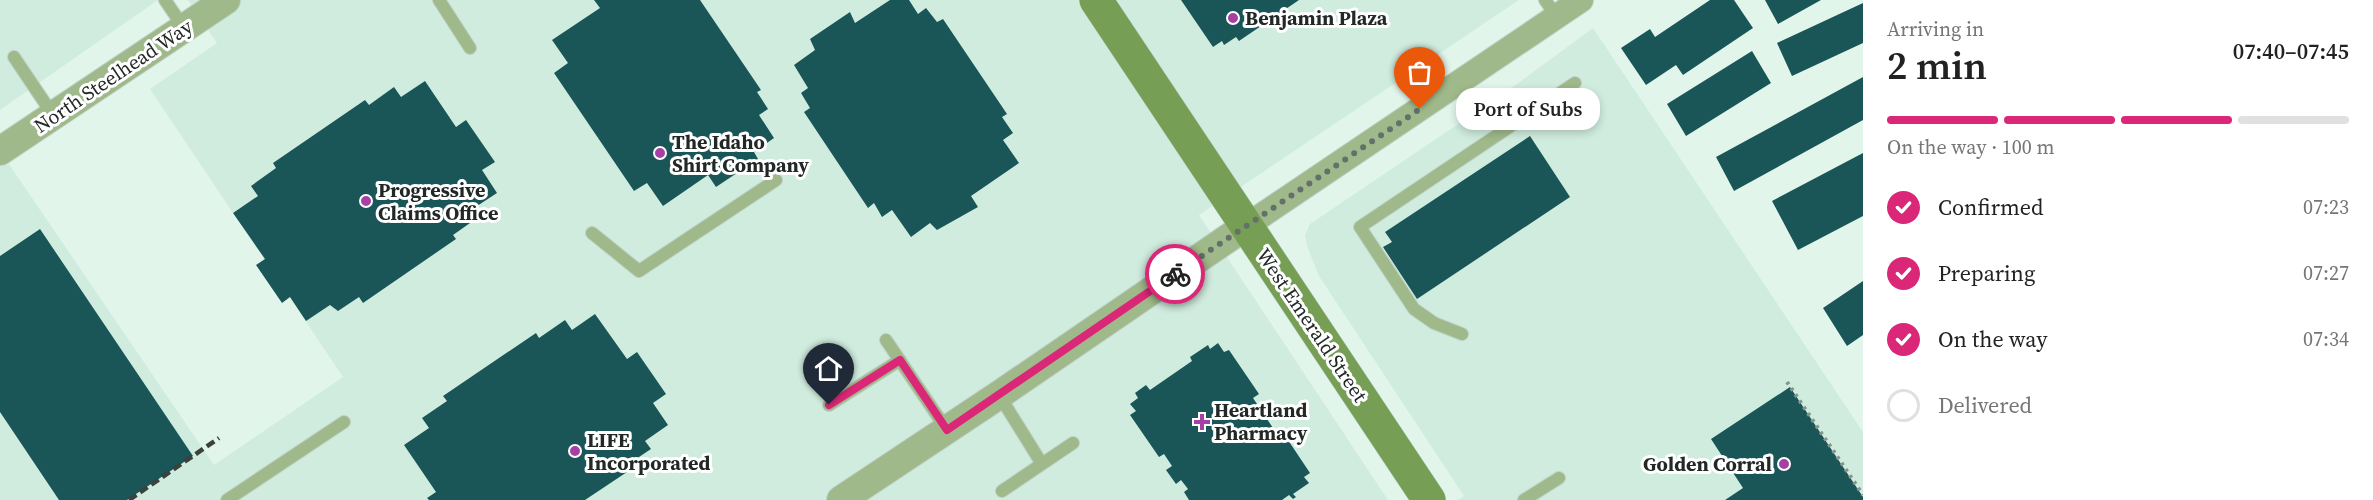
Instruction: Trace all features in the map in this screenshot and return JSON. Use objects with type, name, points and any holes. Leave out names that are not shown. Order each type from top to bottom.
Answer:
[{"type":"main road","name":"West Emerald Street","points":[[1096,0],[1429,500]]},
{"type":"street","name":"North Steelhead Way","points":[[0,151],[226,0]]},
{"type":"street","points":[[841,500],[1246,226],[1551,8],[1581,0]]},
{"type":"lane","points":[[165,0],[184,28]]},
{"type":"lane","points":[[439,0],[470,48]]},
{"type":"lane","points":[[14,57],[53,116]]},
{"type":"lane","points":[[1462,333],[1434,322],[1414,309],[1360,227],[1575,83]]},
{"type":"lane","points":[[592,233],[639,271],[776,180]]},
{"type":"lane","points":[[886,340],[947,430]]},
{"type":"lane","points":[[829,405],[900,360]]},
{"type":"lane","points":[[999,395],[1042,464]]},
{"type":"lane","points":[[227,500],[344,423]]},
{"type":"lane","points":[[1002,491],[1073,443]]},
{"type":"lane","points":[[1524,500],[1559,478]]},
{"type":"path","points":[[1787,382],[1863,495]]},
{"type":"shaded area","points":[[0,0],[158,0],[0,110]]},
{"type":"shaded area","points":[[188,0],[1519,0],[1199,215],[1388,500],[0,500],[0,151],[214,465],[343,377],[150,89],[217,43]]},
{"type":"shaded area","points":[[1593,28],[1863,432],[1863,500],[1458,500],[1464,496],[1319,276],[1305,235],[1310,224],[1510,89]]},
{"type":"building","points":[[594,0],[700,0],[761,90],[757,92],[768,109],[759,115],[774,138],[754,152],[758,159],[716,187],[708,175],[663,206],[647,183],[634,191],[554,73],[568,63],[552,40],[600,8]]},
{"type":"building","points":[[890,0],[909,0],[918,14],[926,8],[937,22],[943,19],[1007,114],[1002,117],[1013,133],[1003,140],[1019,163],[971,196],[978,207],[937,230],[930,223],[911,237],[892,210],[882,217],[874,203],[868,208],[804,112],[810,108],[801,93],[808,88],[794,65],[815,50],[810,39],[850,12],[855,23]]},
{"type":"building","name":"Benjamin Plaza","points":[[1181,0],[1299,0],[1239,41],[1236,37],[1224,45],[1222,41],[1213,47]]},
{"type":"building","points":[[1710,0],[1734,0],[1753,28],[1683,75],[1676,65],[1646,85],[1621,48],[1650,29],[1655,37]]},
{"type":"building","points":[[1765,0],[1821,0],[1778,24]]},
{"type":"building","points":[[1863,3],[1863,43],[1792,76],[1777,43]]},
{"type":"building","points":[[1752,51],[1771,83],[1686,136],[1667,104]]},
{"type":"building","points":[[1863,77],[1863,120],[1734,191],[1716,157]]},
{"type":"building","points":[[425,81],[456,127],[466,120],[495,162],[482,170],[497,193],[474,208],[480,216],[453,235],[456,239],[363,303],[359,297],[338,311],[330,305],[306,321],[290,297],[282,303],[256,265],[265,259],[233,213],[258,196],[251,186],[276,168],[273,163],[365,100],[369,105],[394,87],[401,97]]},
{"type":"building","points":[[1530,136],[1570,197],[1417,299],[1383,247],[1392,242],[1385,232]]},
{"type":"building","points":[[1863,153],[1863,216],[1798,250],[1772,201]]},
{"type":"building","points":[[40,229],[193,456],[127,500],[59,500],[0,412],[0,256]]},
{"type":"building","points":[[1863,281],[1863,335],[1847,346],[1823,308]]},
{"type":"building","points":[[595,314],[627,359],[637,352],[666,394],[653,403],[668,425],[645,441],[651,449],[624,467],[627,472],[585,500],[429,500],[427,498],[436,492],[404,445],[429,428],[422,418],[447,401],[443,396],[536,333],[539,338],[565,320],[572,330]]},
{"type":"building","name":"Heartland Pharmacy","points":[[1218,343],[1224,352],[1229,350],[1259,394],[1253,398],[1275,431],[1280,428],[1310,473],[1304,477],[1309,483],[1293,494],[1296,497],[1293,499],[1289,495],[1282,500],[1189,500],[1184,492],[1188,489],[1181,480],[1176,484],[1166,470],[1172,466],[1164,454],[1159,457],[1130,415],[1136,411],[1130,404],[1138,398],[1135,393],[1146,385],[1150,390],[1192,361],[1190,357],[1208,345],[1210,349]]},
{"type":"building","name":"Golden Corral","points":[[1790,387],[1863,500],[1725,500],[1743,488],[1711,439]]},
{"type":"railway","points":[[129,500],[219,438]]},
{"type":"way so far","points":[[1175,274],[1420,109]]},
{"type":"place","name":"Benjamin Plaza","points":[[1233,18]]},
{"type":"place","name":"Port of Subs","points":[[1420,109]]},
{"type":"place","name":"The Idaho Shirt Company","points":[[660,153]]},
{"type":"place","name":"Progressive Claims Office","points":[[366,201]]},
{"type":"place","name":"Heartland Pharmacy","points":[[1202,422]]},
{"type":"place","name":"LIFE Incorporated","points":[[575,451]]},
{"type":"place","name":"Golden Corral","points":[[1784,464]]},
{"type":"route","points":[[829,405],[900,360],[947,430],[1175,274]]}]
